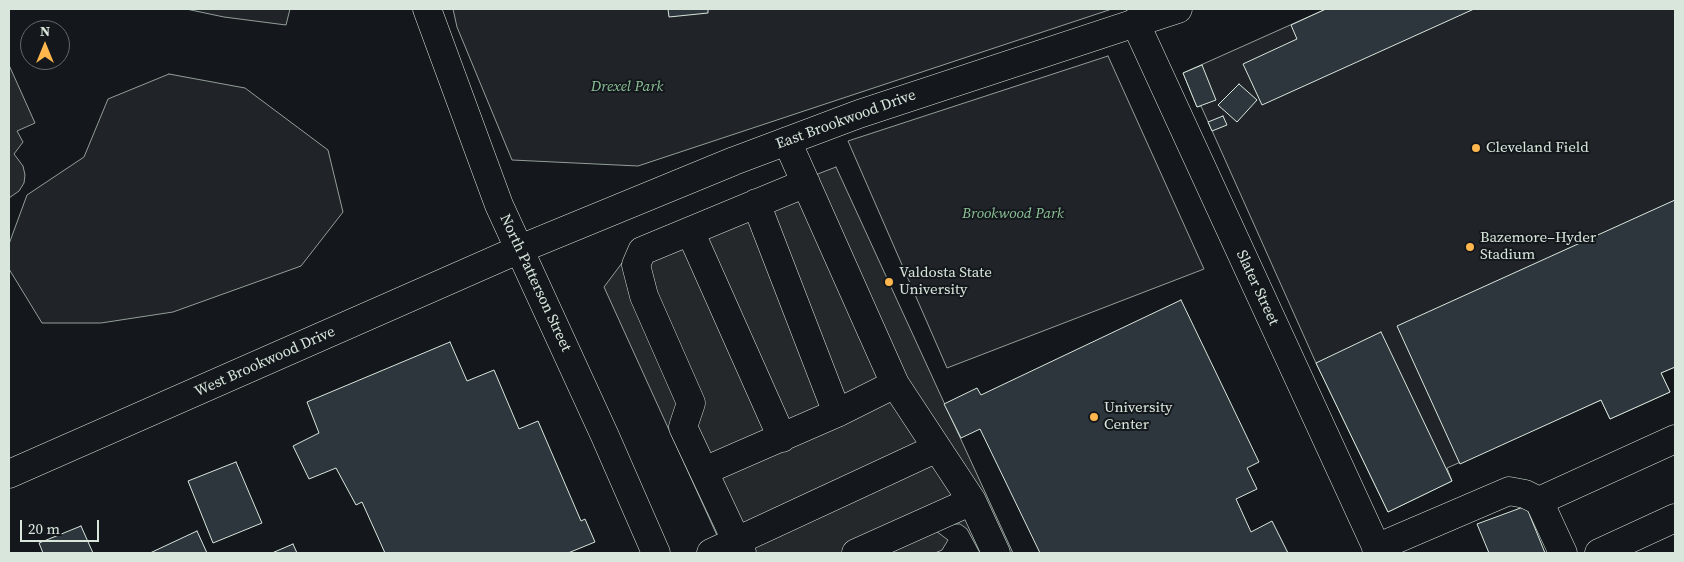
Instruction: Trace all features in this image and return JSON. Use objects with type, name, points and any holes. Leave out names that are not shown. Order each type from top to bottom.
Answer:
[{"type":"street","name":"North Patterson Street","points":[[427,9],[499,205],[656,553]]},
{"type":"street","name":"East Brookwood Drive","points":[[520,249],[734,161],[859,114],[1178,9]]},
{"type":"street","name":"Slater Street","points":[[1135,22],[1378,550]]},
{"type":"street","points":[[787,141],[895,384],[972,501],[996,553]]},
{"type":"street","points":[[739,547],[683,427],[692,403],[644,296],[636,265],[642,251],[806,182]]},
{"type":"street","points":[[756,203],[837,413]]},
{"type":"street","points":[[690,231],[782,438]]},
{"type":"street","name":"West Brookwood Drive","points":[[9,474],[520,249]]},
{"type":"street","points":[[704,471],[837,413],[895,384]]},
{"type":"street","points":[[1539,501],[1675,439]]},
{"type":"street","points":[[711,553],[739,547],[937,448]]},
{"type":"street","points":[[1378,550],[1509,492],[1525,494],[1539,501],[1563,553]]},
{"type":"street","points":[[856,553],[972,501]]},
{"type":"street","points":[[1599,553],[1675,518]]},
{"type":"green space","points":[[186,9],[290,9],[286,25],[224,17]]},
{"type":"green space","name":"Drexel Park","points":[[453,9],[1112,9],[638,166],[512,160],[457,27]]},
{"type":"green space","name":"Bazemore–Hyder Stadium","points":[[1326,9],[1675,9],[1675,367],[1661,373],[1670,392],[1610,419],[1601,400],[1447,468],[1452,481],[1388,512],[1316,363],[1201,106],[1197,107],[1183,73]]},
{"type":"green space","name":"Brookwood Park","points":[[1108,56],[1204,269],[947,368],[848,141]]},
{"type":"green space","points":[[169,74],[245,88],[328,150],[343,212],[301,266],[173,312],[101,323],[42,323],[9,269],[9,244],[27,195],[84,157],[108,99]]},
{"type":"shaded area","points":[[9,65],[35,123],[17,131],[23,142],[14,154],[23,166],[25,175],[24,183],[19,191],[9,198]]},
{"type":"shaded area","points":[[836,167],[1013,553],[980,553],[967,529],[960,524],[953,524],[936,531],[948,540],[942,550],[935,553],[725,553],[604,287],[637,243]]},
{"type":"building","points":[[668,9],[708,9],[708,13],[669,17]]},
{"type":"building","points":[[1326,9],[1474,9],[1262,105],[1243,64],[1297,39],[1291,25]]},
{"type":"building","points":[[1202,65],[1216,100],[1197,107],[1183,73]]},
{"type":"building","points":[[1239,84],[1257,100],[1237,122],[1218,105]]},
{"type":"building","points":[[1223,116],[1227,125],[1212,131],[1208,122]]},
{"type":"building","points":[[1675,200],[1675,367],[1661,373],[1670,392],[1610,419],[1601,400],[1460,464],[1397,326]]},
{"type":"building","name":"University Center","points":[[1181,300],[1259,462],[1247,468],[1257,489],[1236,499],[1251,532],[1272,521],[1288,553],[1040,553],[980,429],[961,438],[944,404],[977,388],[981,395]]},
{"type":"building","points":[[1381,332],[1452,481],[1388,512],[1316,363]]},
{"type":"building","points":[[450,342],[467,381],[494,370],[519,429],[538,421],[581,521],[585,519],[595,542],[568,553],[385,553],[362,502],[356,505],[336,468],[309,479],[293,446],[319,433],[307,402]]},
{"type":"building","points":[[236,462],[262,523],[213,543],[188,481]]},
{"type":"building","points":[[1526,506],[1545,553],[1489,553],[1477,524]]},
{"type":"building","points":[[81,526],[93,553],[43,553],[39,543]]},
{"type":"building","points":[[197,531],[207,553],[150,553]]},
{"type":"building","points":[[293,544],[297,553],[272,553]]},
{"type":"place","name":"Cleveland Field","points":[[1476,148]]},
{"type":"place","name":"Bazemore–Hyder Stadium","points":[[1470,247]]},
{"type":"place","name":"Valdosta State University","points":[[889,282]]},
{"type":"place","name":"University Center","points":[[1094,417]]}]
